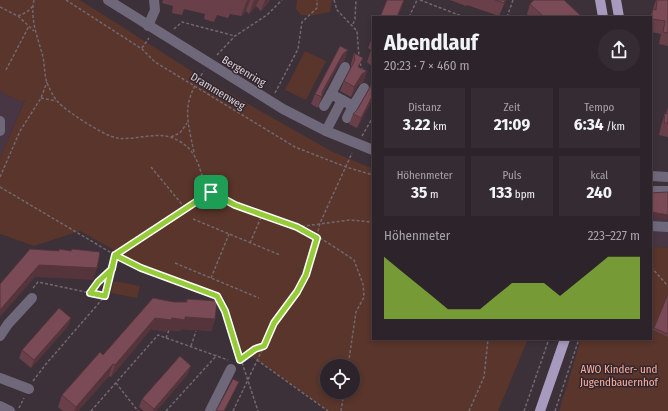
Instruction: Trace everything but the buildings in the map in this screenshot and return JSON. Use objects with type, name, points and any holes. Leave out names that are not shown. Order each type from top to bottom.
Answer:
[{"type":"main road","points":[[600,0],[603,16]]},
{"type":"main road","points":[[616,0],[619,16]]},
{"type":"main road","points":[[540,411],[565,340]]},
{"type":"street","name":"Bergenring","points":[[108,0],[271,102],[326,131],[372,150]]},
{"type":"street","points":[[151,28],[155,10],[154,0]]},
{"type":"street","points":[[324,106],[345,67]]},
{"type":"street","points":[[347,118],[364,88]]},
{"type":"street","points":[[331,94],[353,106]]},
{"type":"street","points":[[326,131],[342,100]]},
{"type":"street","points":[[0,121],[0,131]]},
{"type":"street","points":[[652,176],[668,177]]},
{"type":"street","points":[[652,191],[668,191]]},
{"type":"street","points":[[652,226],[668,228]]},
{"type":"street","points":[[0,336],[31,294]]},
{"type":"street","points":[[210,411],[231,369]]},
{"type":"street","points":[[0,378],[29,389]]},
{"type":"street","points":[[0,406],[10,411]]},
{"type":"path","points":[[34,0],[35,31],[42,55],[47,82],[57,101],[69,112],[113,137],[171,137],[188,146],[195,153],[211,192],[235,205],[297,227],[354,260],[362,284],[364,297],[356,312],[349,359]]},
{"type":"path","name":"Drammenweg","points":[[66,0],[142,48],[155,62],[295,147],[346,167],[372,175]]},
{"type":"path","points":[[271,102],[298,49],[302,22],[317,8],[317,0]]},
{"type":"path","points":[[334,0],[337,10],[353,24],[358,31],[358,57],[363,72]]},
{"type":"path","points":[[353,24],[356,19],[356,0]]},
{"type":"path","points":[[409,16],[417,0]]},
{"type":"path","points":[[420,0],[461,16]]},
{"type":"path","points":[[507,16],[513,0]]},
{"type":"path","points":[[18,16],[27,12],[33,6]]},
{"type":"path","points":[[0,7],[18,16],[35,31]]},
{"type":"path","points":[[165,36],[182,22],[235,36]]},
{"type":"path","points":[[6,70],[29,26]]},
{"type":"path","points":[[142,48],[151,28]]},
{"type":"path","points":[[0,177],[20,131],[41,98],[47,82]]},
{"type":"path","points":[[41,98],[57,101]]},
{"type":"path","points":[[233,411],[274,323],[297,292],[306,275],[320,223],[357,143],[372,119]]},
{"type":"path","points":[[171,137],[180,133],[188,122]]},
{"type":"path","points":[[151,167],[185,208]]},
{"type":"path","points":[[0,186],[115,255],[141,268],[217,296],[225,311],[247,383],[258,411]]},
{"type":"path","points":[[18,411],[29,389],[46,364],[105,296],[115,255],[211,192]]},
{"type":"path","points":[[250,243],[262,215]]},
{"type":"path","points":[[193,219],[280,255]]},
{"type":"path","points":[[297,227],[350,220],[372,222]]},
{"type":"path","points":[[211,278],[229,234]]},
{"type":"path","points":[[175,263],[259,298]]},
{"type":"path","points":[[652,268],[668,286]]},
{"type":"path","points":[[90,293],[98,282],[112,269]]},
{"type":"path","points":[[31,294],[38,282],[105,296]]},
{"type":"path","points":[[166,338],[169,330]]},
{"type":"path","points":[[191,347],[196,331]]},
{"type":"path","points":[[91,411],[158,335],[233,361],[240,360],[255,349],[264,346]]},
{"type":"path","points":[[469,411],[484,377],[488,340]]},
{"type":"path","points":[[524,411],[549,340]]},
{"type":"path","points":[[555,411],[579,340]]},
{"type":"path","points":[[166,411],[217,355]]},
{"type":"path","points":[[258,360],[328,411]]},
{"type":"path","points":[[116,383],[138,411]]},
{"type":"path","points":[[341,411],[343,399]]},
{"type":"shaded area","points":[[0,91],[19,101],[25,99],[0,158]]},
{"type":"shaded area","points":[[652,187],[668,187],[668,248],[652,246]]},
{"type":"green space","points":[[0,0],[80,0],[201,77],[331,151],[372,169],[372,340],[528,340],[498,411],[328,411],[265,365],[241,351],[230,311],[227,304],[219,294],[142,266],[80,231],[34,246],[0,234],[0,158],[25,100],[19,101],[0,91]]},
{"type":"green space","points":[[297,0],[332,0],[330,12],[314,15],[301,15],[296,9]]},
{"type":"green space","points":[[305,51],[326,61],[306,100],[285,90]]},
{"type":"green space","name":"AWO Kinder- und Jugendbauernhof","points":[[652,246],[668,248],[668,411],[559,411],[581,340],[652,340]]},
{"type":"green space","points":[[114,281],[140,286],[137,298],[111,293]]},
{"type":"route","points":[[211,192],[115,255],[112,269],[105,296],[90,293],[98,282],[112,269],[115,255],[141,268],[214,294],[217,296],[225,311],[240,360],[255,349],[264,346],[274,323],[297,292],[306,275],[317,238],[297,227],[235,205],[211,192]]}]
